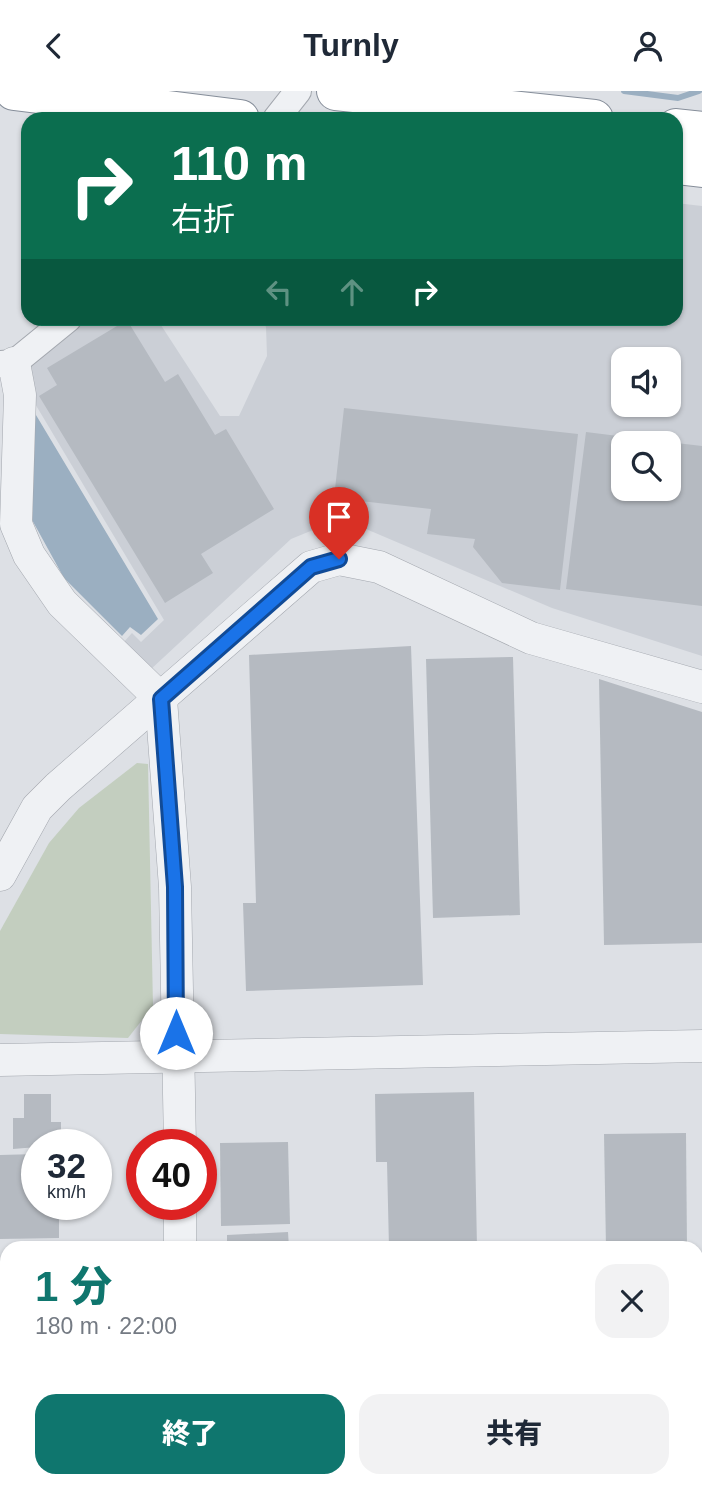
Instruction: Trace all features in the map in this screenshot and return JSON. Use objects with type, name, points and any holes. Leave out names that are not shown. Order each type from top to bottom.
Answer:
[{"type":"highway","points":[[14,91],[174,112]]},
{"type":"highway","points":[[336,91],[530,112]]},
{"type":"highway","points":[[0,107],[118,106]]},
{"type":"highway","points":[[683,129],[702,131]]},
{"type":"highway","points":[[683,166],[702,168]]},
{"type":"street","points":[[282,112],[298,91]]},
{"type":"street","points":[[58,326],[7,363],[20,395],[16,524],[29,555],[62,603],[161,699],[175,887],[179,1129]]},
{"type":"street","points":[[0,876],[37,808],[311,567],[339,559],[379,566],[531,638],[702,687]]},
{"type":"street","points":[[0,1060],[702,1046]]},
{"type":"street","points":[[180,1220],[180,1241]]},
{"type":"shaded area","points":[[683,204],[702,206],[702,656],[552,608],[366,529],[341,526],[318,528],[291,539],[149,671],[122,644],[132,633],[141,642],[164,620],[34,402],[28,367],[77,326],[162,326],[220,416],[239,416],[267,356],[266,326],[683,326]]},
{"type":"green space","points":[[137,763],[148,764],[153,1006],[128,1038],[0,1034],[0,931],[49,843],[79,808]]},
{"type":"water","points":[[33,410],[158,619],[141,635],[130,627],[122,636],[64,578],[31,518]]},
{"type":"building","points":[[117,326],[131,326],[165,382],[178,374],[215,435],[226,429],[274,509],[201,554],[213,573],[165,603],[39,396],[57,385],[47,368]]},
{"type":"building","points":[[344,408],[578,434],[560,590],[502,583],[473,547],[475,539],[427,534],[431,509],[334,498]]},
{"type":"building","points":[[586,432],[611,435],[611,501],[681,501],[681,444],[702,446],[702,606],[566,589]]},
{"type":"building","points":[[411,646],[423,985],[246,991],[243,903],[256,903],[249,655]]},
{"type":"building","points":[[513,657],[520,915],[433,918],[426,659]]},
{"type":"building","points":[[599,679],[702,712],[702,943],[604,945]]},
{"type":"building","points":[[474,1092],[477,1241],[389,1241],[387,1162],[376,1162],[375,1094]]},
{"type":"building","points":[[24,1094],[51,1094],[51,1122],[61,1122],[61,1129],[21,1129],[21,1148],[13,1149],[13,1118],[24,1118]]},
{"type":"building","points":[[686,1133],[687,1241],[606,1241],[604,1134]]},
{"type":"building","points":[[288,1142],[290,1224],[221,1226],[220,1143]]},
{"type":"building","points":[[21,1154],[21,1220],[59,1220],[59,1238],[0,1239],[0,1155]]},
{"type":"building","points":[[288,1232],[289,1241],[227,1241],[227,1235]]},
{"type":"waterway","points":[[624,91],[678,98],[699,91]]},
{"type":"route","points":[[176,1033],[175,887],[161,699],[254,614],[311,567],[339,559]]}]
